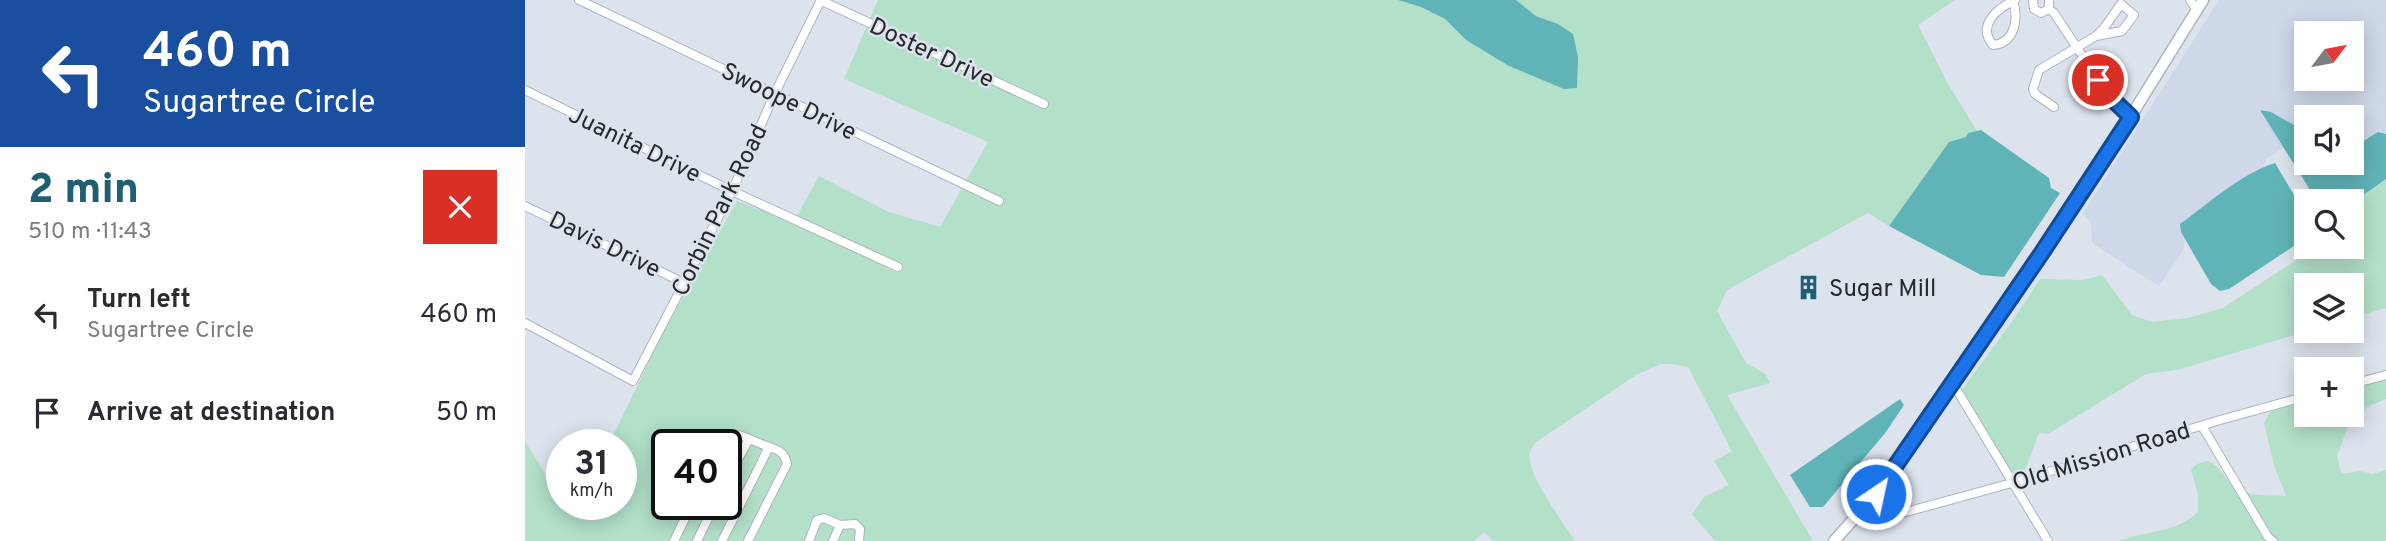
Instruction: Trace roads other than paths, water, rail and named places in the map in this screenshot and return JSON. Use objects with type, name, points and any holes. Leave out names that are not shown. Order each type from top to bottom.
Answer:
[{"type":"street","name":"Swoope Drive","points":[[579,0],[999,201]]},
{"type":"street","name":"Corbin Park Road","points":[[525,323],[633,382],[732,191],[820,0]]},
{"type":"street","name":"Doster Drive","points":[[820,0],[1044,104]]},
{"type":"street","points":[[2033,0],[2033,7],[2038,13],[2046,12],[2049,4]]},
{"type":"street","points":[[2190,0],[2197,10]]},
{"type":"street","points":[[1834,541],[1876,494],[2041,254],[2131,117],[2203,0]]},
{"type":"street","points":[[2014,1],[2016,15],[2013,32],[2005,42],[1993,45],[1987,36],[1989,20],[1997,11],[2014,1]]},
{"type":"street","points":[[2049,4],[2109,96],[2131,117]]},
{"type":"street","points":[[2054,107],[2035,94],[2033,89],[2036,76],[2043,68],[2096,36],[2121,4],[2134,15],[2122,31],[2096,36]]},
{"type":"street","name":"Juanita Drive","points":[[525,90],[732,191],[898,267]]},
{"type":"street","name":"Davis Drive","points":[[525,205],[684,283]]},
{"type":"street","points":[[2364,381],[2386,375]]},
{"type":"street","points":[[1952,382],[2048,541]]},
{"type":"street","name":"Old Mission Road","points":[[1895,515],[2294,400]]},
{"type":"street","points":[[2202,426],[2273,541]]},
{"type":"street","points":[[742,435],[779,450],[787,464],[748,541]]},
{"type":"street","points":[[742,452],[749,439]]},
{"type":"street","points":[[722,541],[769,447]]},
{"type":"street","points":[[809,541],[817,520],[824,517],[840,525],[855,524],[860,529],[859,541]]},
{"type":"street","points":[[674,541],[684,520]]},
{"type":"street","points":[[697,541],[707,520]]},
{"type":"street","points":[[834,541],[840,525]]},
{"type":"water","points":[[1398,0],[1516,0],[1536,16],[1558,24],[1573,34],[1578,57],[1577,88],[1564,89],[1509,66],[1466,40],[1445,19],[1421,7]]},
{"type":"water","points":[[2260,110],[2271,112],[2294,125],[2294,164]]},
{"type":"water","points":[[1981,130],[2049,178],[2051,188],[2060,193],[2004,277],[1981,275],[1889,226],[1949,142]]},
{"type":"water","points":[[2378,132],[2386,134],[2386,179],[2364,195],[2364,189],[2309,189],[2301,175],[2364,175],[2364,141]]},
{"type":"water","points":[[2275,163],[2294,195],[2294,246],[2229,289],[2220,291],[2211,284],[2181,232],[2180,224],[2238,181]]},
{"type":"water","points":[[1900,399],[1904,405],[1886,432],[1823,507],[1810,507],[1790,475]]},
{"type":"place","name":"Sugar Mill","points":[[1809,288]]}]
